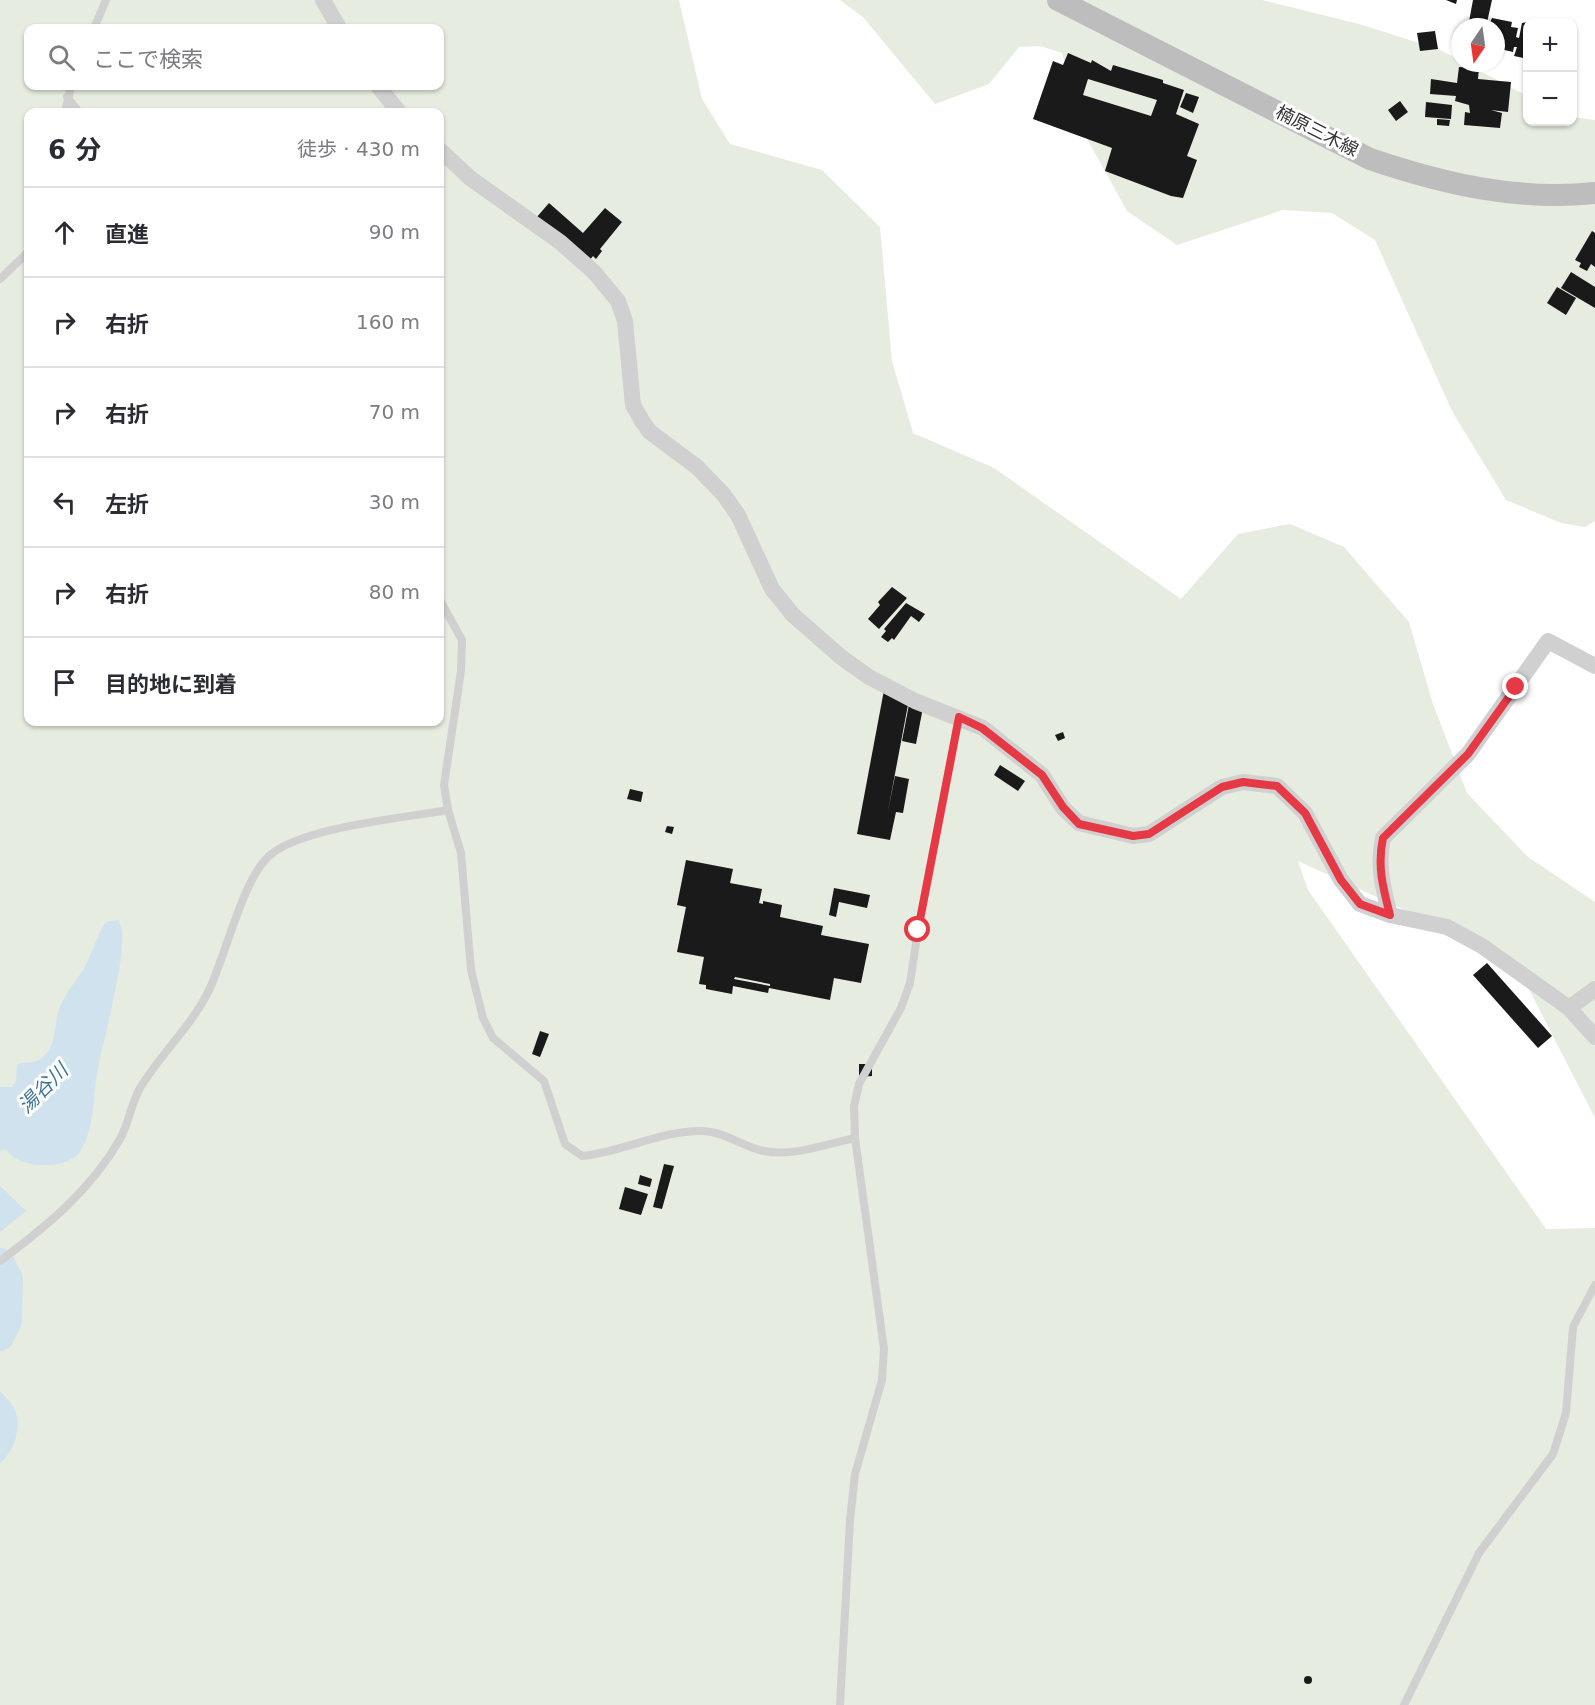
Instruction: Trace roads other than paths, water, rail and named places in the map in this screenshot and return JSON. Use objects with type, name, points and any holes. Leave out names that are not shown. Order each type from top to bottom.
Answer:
[{"type":"main road","name":"楠原三木線","points":[[1058,0],[1370,159],[1424,177],[1474,189],[1568,195],[1595,193]]},
{"type":"street","points":[[323,0],[337,24]]},
{"type":"street","points":[[381,90],[396,108]]},
{"type":"street","points":[[444,154],[470,178],[560,242],[594,273],[618,301],[625,321],[633,405],[642,421],[650,432],[697,468],[724,495],[738,515],[772,589],[793,615],[869,677],[915,701],[959,717],[990,733],[1042,775],[1063,807],[1079,824],[1133,836],[1149,834],[1222,787],[1243,782],[1277,786],[1305,813],[1341,880],[1360,904],[1390,915],[1447,927],[1482,945],[1569,1008],[1595,1037]]},
{"type":"street","points":[[1390,915],[1379,874],[1383,838],[1468,754],[1548,641],[1595,666]]},
{"type":"street","points":[[1569,1008],[1595,989]]},
{"type":"lane","points":[[96,24],[106,0]]},
{"type":"lane","points":[[66,108],[70,90]]},
{"type":"lane","points":[[67,97],[76,108]]},
{"type":"lane","points":[[0,279],[24,256]]},
{"type":"lane","points":[[444,607],[462,640],[461,671],[444,784],[448,810],[461,853],[471,970],[483,1018],[493,1038],[544,1081],[565,1144],[582,1156],[600,1154],[669,1136],[704,1131],[763,1151],[785,1153],[855,1138]]},
{"type":"lane","points":[[840,1705],[850,1520],[855,1474],[874,1417],[882,1380],[884,1349],[855,1138],[854,1106],[859,1084],[901,1008],[910,983],[959,717]]},
{"type":"lane","points":[[0,1261],[48,1226],[104,1167],[122,1136],[139,1089],[189,1023],[209,989],[252,881],[269,856],[306,835],[448,810]]},
{"type":"lane","points":[[1404,1705],[1479,1553],[1553,1454],[1566,1413],[1573,1328],[1595,1285]]},
{"type":"water","points":[[118,920],[122,936],[121,959],[98,1068],[88,1133],[79,1153],[71,1159],[51,1165],[26,1163],[5,1149],[0,1151],[0,1087],[12,1087],[16,1081],[17,1065],[39,1060],[47,1053],[53,1041],[63,1001],[89,959],[106,922]]},
{"type":"water","points":[[0,1186],[26,1211],[0,1232]]},
{"type":"water","points":[[0,1391],[14,1407],[18,1424],[13,1446],[0,1463]]},
{"type":"waterway","name":"湯谷川","points":[[0,1262],[9,1279],[8,1321],[0,1337]]}]
